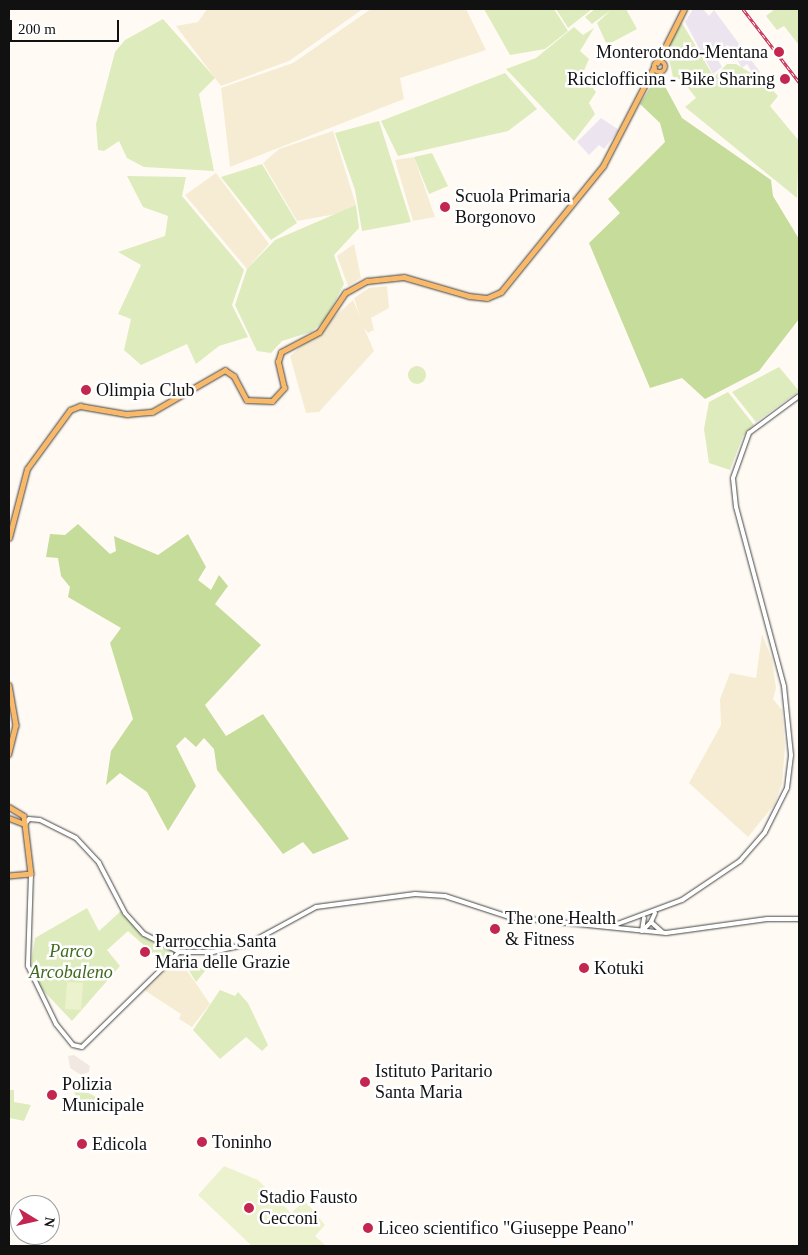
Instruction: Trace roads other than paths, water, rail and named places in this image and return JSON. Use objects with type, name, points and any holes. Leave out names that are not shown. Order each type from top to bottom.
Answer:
[{"type":"main road","points":[[9,538],[27,469],[70,410],[80,406],[126,414],[152,412],[225,370],[250,401],[270,402],[280,396],[285,383],[280,354],[323,329],[340,299],[359,284],[400,277],[435,282],[469,296],[487,298],[501,292],[603,166],[684,9]]},
{"type":"main road","points":[[644,86],[658,74],[666,63],[665,46]]},
{"type":"main road","points":[[656,65],[666,63]]},
{"type":"main road","points":[[656,65],[658,74]]},
{"type":"main road","points":[[9,684],[16,725],[9,754]]},
{"type":"main road","points":[[9,807],[22,814],[31,874],[9,876]]},
{"type":"main road","points":[[9,818],[25,824]]},
{"type":"street","points":[[607,927],[644,918],[655,913],[707,885],[745,856],[765,832],[788,783],[791,755],[784,686],[736,507],[733,478],[749,433],[799,396]]},
{"type":"street","points":[[25,824],[31,819],[43,820],[82,844],[100,863],[122,908],[144,934],[179,952],[213,952],[248,944],[316,907],[415,894],[445,896],[509,917],[669,934],[763,919],[799,919]]},
{"type":"street","points":[[31,874],[28,966],[56,1024],[73,1045],[82,1047],[179,952]]},
{"type":"street","points":[[642,931],[651,922],[655,913]]},
{"type":"street","points":[[642,931],[644,918]]},
{"type":"street","points":[[651,922],[669,934]]},
{"type":"railway","points":[[743,9],[799,82]]},
{"type":"place","name":"Monterotondo-Mentana","points":[[779,52]]},
{"type":"place","name":"Riciclofficina - Bike Sharing","points":[[785,79]]},
{"type":"place","name":"Scuola Primaria Borgonovo","points":[[445,207]]},
{"type":"place","name":"Olimpia Club","points":[[86,390]]},
{"type":"place","name":"The one Health & Fitness","points":[[495,929]]},
{"type":"place","name":"Parrocchia Santa Maria delle Grazie","points":[[145,952]]},
{"type":"place","name":"Kotuki","points":[[584,968]]},
{"type":"place","name":"Istituto Paritario Santa Maria","points":[[365,1082]]},
{"type":"place","name":"Polizia Municipale","points":[[52,1095]]},
{"type":"place","name":"Toninho","points":[[202,1142]]},
{"type":"place","name":"Edicola","points":[[82,1144]]},
{"type":"place","name":"Stadio Fausto Cecconi","points":[[249,1208]]},
{"type":"place","name":"Liceo scientifico \"Giuseppe Peano\"","points":[[368,1228]]},
{"type":"park label","name":"Parco Arcobaleno","points":[[71,962]]}]
